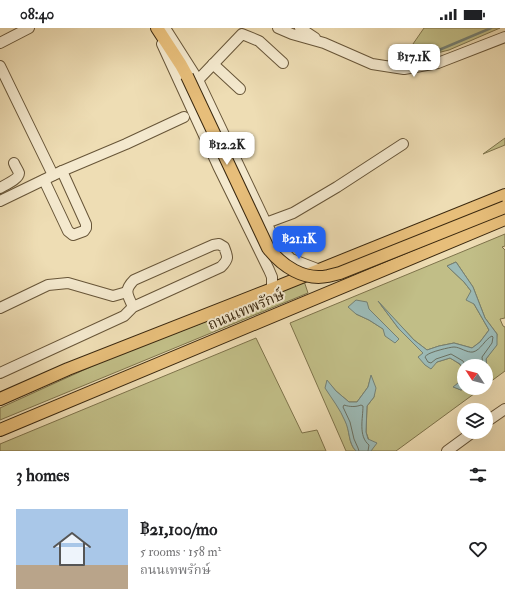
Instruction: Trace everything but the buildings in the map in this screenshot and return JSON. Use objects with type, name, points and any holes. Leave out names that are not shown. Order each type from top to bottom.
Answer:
[{"type":"main road","points":[[156,28],[181,65],[193,78],[268,248],[275,257],[287,267],[299,273],[313,277],[327,277],[505,207]]},
{"type":"main road","name":"ถนนเทพรักษ์","points":[[0,399],[68,369],[505,196]]},
{"type":"main road","name":"ถนนเทพรักษ์","points":[[0,430],[505,219]]},
{"type":"street","points":[[0,43],[29,28]]},
{"type":"street","points":[[156,28],[218,166],[264,259],[272,277],[272,289]]},
{"type":"street","points":[[165,28],[193,78],[279,248],[291,259],[320,270]]},
{"type":"street","points":[[278,28],[292,34],[324,43],[372,64],[404,69],[438,62],[505,37]]},
{"type":"street","points":[[300,28],[324,43]]},
{"type":"street","points":[[193,78],[213,64],[242,34],[259,41],[283,63]]},
{"type":"street","points":[[213,64],[240,89]]},
{"type":"street","points":[[0,66],[86,224],[84,231],[73,235],[68,231],[44,180]]},
{"type":"street","points":[[0,201],[58,173],[184,117]]},
{"type":"street","points":[[266,223],[293,213],[403,144]]},
{"type":"street","points":[[0,188],[16,179],[18,176],[19,172],[14,163]]},
{"type":"street","points":[[0,373],[124,316],[133,307],[221,267],[226,262],[227,257],[224,247],[219,244],[212,245],[134,280],[129,285],[127,292],[133,307]]},
{"type":"street","points":[[264,259],[268,262],[276,261],[280,253],[279,248]]},
{"type":"street","points":[[0,308],[48,285],[68,283],[114,296],[127,292]]},
{"type":"street","points":[[493,417],[505,409]]},
{"type":"street","points":[[447,451],[463,439]]},
{"type":"shaded area","points":[[424,28],[500,28],[449,50],[425,56],[404,57]]},
{"type":"shaded area","points":[[505,138],[505,145],[483,154]]},
{"type":"shaded area","points":[[505,234],[505,246],[502,247],[505,250],[505,318],[500,319],[505,327],[505,371],[493,380],[493,359],[486,359],[496,345],[497,334],[485,318],[473,287],[456,262],[447,266],[471,291],[474,304],[489,330],[480,342],[472,348],[454,343],[427,350],[414,340],[381,305],[399,329],[423,353],[437,362],[450,358],[457,362],[457,385],[454,387],[457,388],[457,395],[472,395],[462,403],[457,403],[457,406],[396,451],[371,451],[372,449],[366,432],[367,406],[374,397],[371,376],[368,387],[357,402],[349,402],[327,381],[346,421],[350,441],[356,451],[346,451],[290,323]],"holes":[[[369,309],[399,339],[369,320],[356,314]]]},
{"type":"shaded area","points":[[304,281],[308,293],[0,420],[0,408],[108,359],[252,304]]},
{"type":"shaded area","points":[[256,338],[302,433],[317,430],[326,451],[0,451],[0,444]]},
{"type":"water","points":[[456,262],[473,287],[485,318],[497,334],[497,345],[486,359],[457,359],[457,362],[450,358],[437,362],[431,369],[418,357],[423,353],[399,329],[378,301],[414,340],[427,350],[454,343],[472,348],[480,342],[489,330],[474,304],[466,300],[471,291],[447,266]]},
{"type":"water","points":[[356,300],[367,302],[369,309],[399,339],[395,343],[385,336],[383,329],[356,314],[348,307]]},
{"type":"water","points":[[371,375],[376,388],[374,397],[367,406],[366,432],[368,439],[377,443],[371,451],[356,451],[350,441],[347,425],[325,388],[327,380],[336,391],[349,402],[357,402],[368,387]]},
{"type":"waterway","points":[[413,55],[439,50],[491,28]]}]
